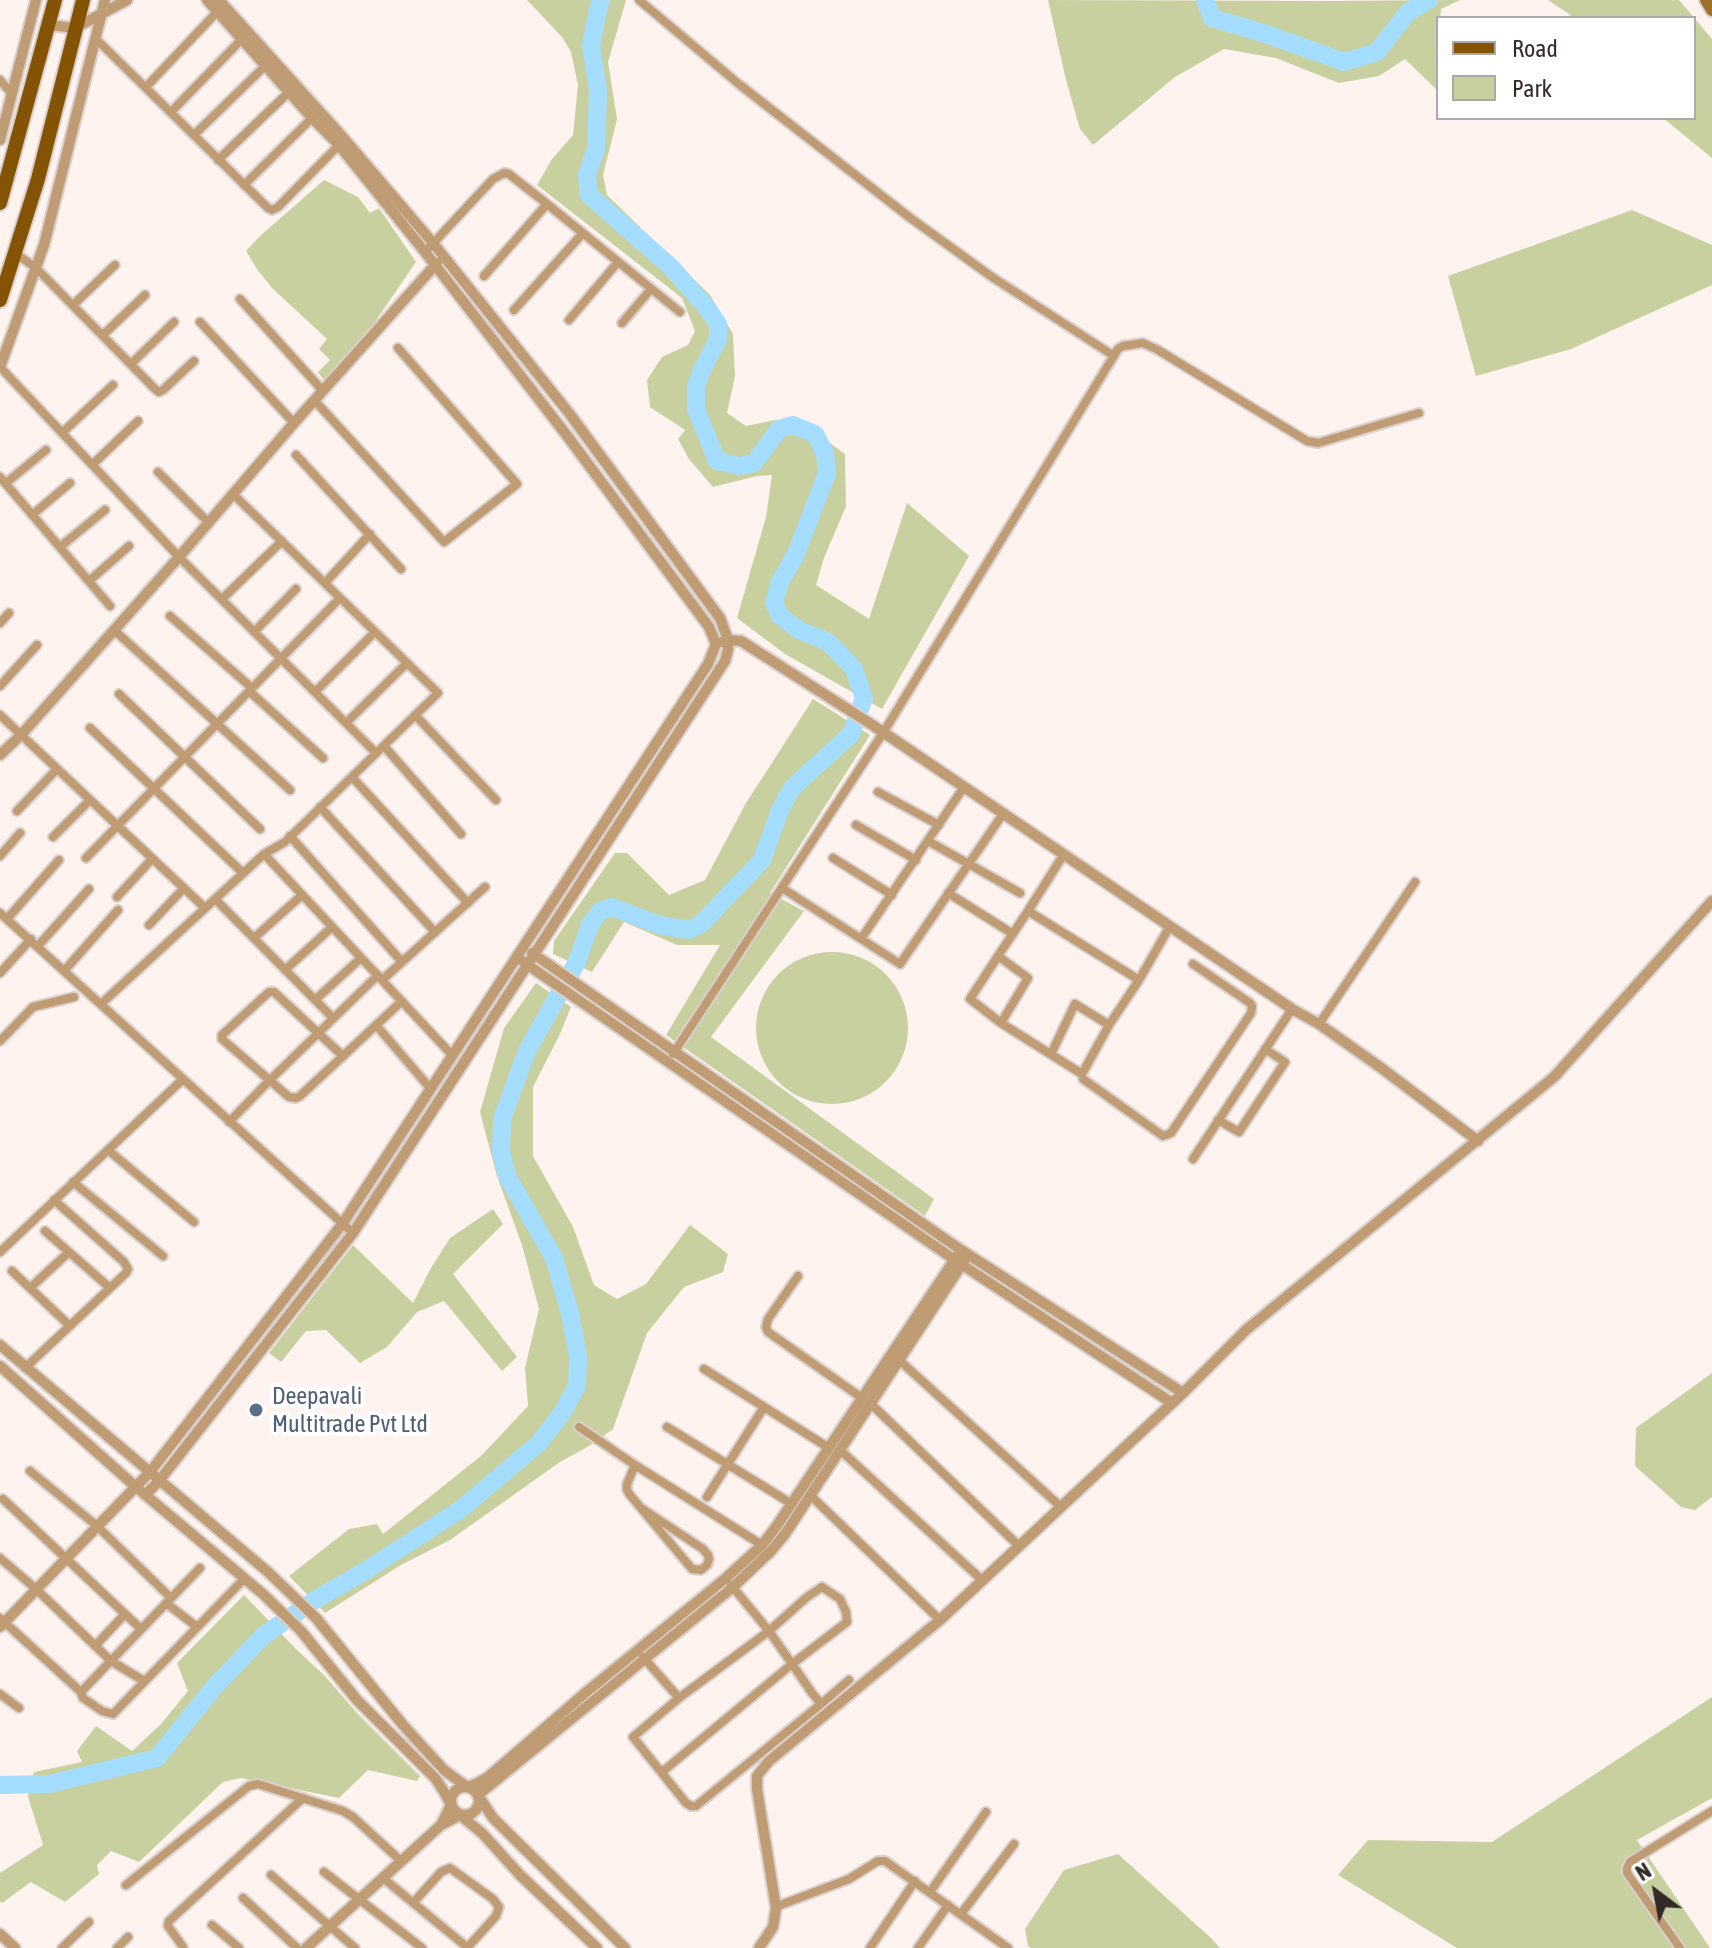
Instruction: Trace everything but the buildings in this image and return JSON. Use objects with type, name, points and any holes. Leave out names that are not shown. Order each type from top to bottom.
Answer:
[{"type":"main road","points":[[1,193],[55,0]]},
{"type":"main road","points":[[0,300],[38,179],[83,0]]},
{"type":"main road","points":[[1706,0],[1712,10]]},
{"type":"street","points":[[0,140],[36,0]]},
{"type":"street","points":[[105,0],[44,245],[0,367],[179,557],[376,753]]},
{"type":"street","points":[[49,25],[75,28],[127,0]]},
{"type":"street","points":[[145,1495],[353,1233],[725,661],[728,650],[728,640],[720,618],[596,449],[439,261],[425,252],[339,145],[207,0]]},
{"type":"street","points":[[219,0],[433,243],[439,261],[709,627],[716,644],[708,664],[343,1223],[150,1472],[2,1622],[81,1692],[83,1698],[102,1711],[113,1714],[244,1579]]},
{"type":"street","points":[[639,0],[740,85],[909,217],[992,277],[1114,356]]},
{"type":"street","points":[[146,87],[217,12]]},
{"type":"street","points":[[95,38],[268,208],[275,209],[339,145]]},
{"type":"street","points":[[171,112],[242,39]]},
{"type":"street","points":[[194,135],[265,66]]},
{"type":"street","points":[[0,80],[12,94]]},
{"type":"street","points":[[218,160],[289,92]]},
{"type":"street","points":[[244,185],[312,118]]},
{"type":"street","points":[[425,252],[499,175],[509,174],[680,312]]},
{"type":"street","points":[[484,276],[547,204]]},
{"type":"street","points":[[514,310],[583,233]]},
{"type":"street","points":[[15,253],[36,268],[159,392],[194,361]]},
{"type":"street","points":[[0,755],[21,735],[439,261]]},
{"type":"street","points":[[569,320],[618,262]]},
{"type":"street","points":[[73,305],[115,265]]},
{"type":"street","points":[[622,323],[651,289]]},
{"type":"street","points":[[103,335],[145,295]]},
{"type":"street","points":[[240,299],[323,391]]},
{"type":"street","points":[[131,364],[174,322]]},
{"type":"street","points":[[200,322],[294,423]]},
{"type":"street","points":[[672,1056],[782,888],[1118,349],[1143,343],[1307,441],[1318,443],[1419,413]]},
{"type":"street","points":[[315,401],[444,542],[517,484],[398,348]]},
{"type":"street","points":[[62,433],[113,385]]},
{"type":"street","points":[[92,465],[138,421]]},
{"type":"street","points":[[46,450],[3,480],[110,606]]},
{"type":"street","points":[[296,455],[401,569]]},
{"type":"street","points":[[158,472],[208,522]]},
{"type":"street","points":[[32,515],[70,483]]},
{"type":"street","points":[[101,1004],[264,854],[285,842],[438,693],[233,494]]},
{"type":"street","points":[[60,547],[105,510]]},
{"type":"street","points":[[325,583],[370,534]]},
{"type":"street","points":[[222,599],[282,541]]},
{"type":"street","points":[[89,581],[129,546]]},
{"type":"street","points":[[254,632],[296,589]]},
{"type":"street","points":[[86,858],[340,598]]},
{"type":"street","points":[[0,623],[9,613]]},
{"type":"street","points":[[170,616],[323,758]]},
{"type":"street","points":[[114,630],[290,790]]},
{"type":"street","points":[[315,692],[375,632]]},
{"type":"street","points":[[716,644],[728,640],[741,641],[879,730],[1292,1009],[1319,1024],[1478,1141]]},
{"type":"street","points":[[0,686],[37,645]]},
{"type":"street","points":[[346,723],[407,663]]},
{"type":"street","points":[[119,694],[260,829]]},
{"type":"street","points":[[0,715],[205,908]]},
{"type":"street","points":[[415,715],[496,800]]},
{"type":"street","points":[[90,728],[243,873]]},
{"type":"street","points":[[384,746],[461,834]]},
{"type":"street","points":[[17,811],[57,769]]},
{"type":"street","points":[[352,777],[468,903]]},
{"type":"street","points":[[861,939],[964,787]]},
{"type":"street","points":[[878,792],[939,825]]},
{"type":"street","points":[[53,837],[90,800]]},
{"type":"street","points":[[320,807],[435,932]]},
{"type":"street","points":[[782,888],[900,964],[1003,814]]},
{"type":"street","points":[[856,825],[916,860]]},
{"type":"street","points":[[0,856],[20,833]]},
{"type":"street","points":[[290,836],[402,962]]},
{"type":"street","points":[[928,841],[1020,893]]},
{"type":"street","points":[[264,854],[452,1055]]},
{"type":"street","points":[[1064,854],[970,999],[1001,1023],[1082,1074],[1170,926]]},
{"type":"street","points":[[833,858],[892,895]]},
{"type":"street","points":[[117,897],[152,859]]},
{"type":"street","points":[[59,860],[3,916],[353,1233]]},
{"type":"street","points":[[1319,1024],[1415,882]]},
{"type":"street","points":[[229,1122],[333,1018],[402,962],[485,887]]},
{"type":"street","points":[[149,925],[184,888]]},
{"type":"street","points":[[38,946],[89,889]]},
{"type":"street","points":[[948,893],[1013,934]]},
{"type":"street","points":[[254,938],[302,895]]},
{"type":"street","points":[[215,899],[333,1018]]},
{"type":"street","points":[[759,1948],[773,1927],[775,1907],[757,1789],[757,1776],[769,1761],[940,1620],[1246,1330],[1554,1077],[1712,901]]},
{"type":"street","points":[[64,971],[118,910]]},
{"type":"street","points":[[1028,911],[1139,980]]},
{"type":"street","points":[[285,970],[332,927]]},
{"type":"street","points":[[0,973],[31,939]]},
{"type":"street","points":[[523,947],[553,966],[589,999]]},
{"type":"street","points":[[998,956],[1028,978],[1001,1023]]},
{"type":"street","points":[[516,957],[589,999],[1172,1403]]},
{"type":"street","points":[[315,1000],[361,958]]},
{"type":"street","points":[[1211,977],[1222,962]]},
{"type":"street","points":[[1083,1079],[1163,1136],[1168,1136],[1251,1013],[1250,1003],[1193,964]]},
{"type":"street","points":[[343,1056],[275,992],[271,992],[223,1033],[222,1039],[289,1097],[296,1098],[343,1056],[402,1001]]},
{"type":"street","points":[[0,1041],[33,1007],[74,997]]},
{"type":"street","points":[[1051,1054],[1075,1004],[1109,1025]]},
{"type":"street","points":[[1193,1159],[1292,1009]]},
{"type":"street","points":[[376,1025],[430,1088]]},
{"type":"street","points":[[1218,1120],[1239,1132],[1247,1120],[1285,1062],[1265,1049]]},
{"type":"street","points":[[0,1252],[182,1080]]},
{"type":"street","points":[[108,1150],[194,1222]]},
{"type":"street","points":[[73,1182],[163,1256]]},
{"type":"street","points":[[25,1368],[128,1269],[54,1200]]},
{"type":"street","points":[[45,1231],[110,1288]]},
{"type":"street","points":[[30,1288],[69,1252]]},
{"type":"street","points":[[866,1401],[899,1360],[962,1257]]},
{"type":"street","points":[[962,1257],[1183,1393]]},
{"type":"street","points":[[769,1543],[792,1504],[835,1449],[962,1257]]},
{"type":"street","points":[[12,1271],[70,1326]]},
{"type":"street","points":[[798,1276],[768,1319],[768,1332],[866,1401],[1019,1546]]},
{"type":"street","points":[[0,1345],[268,1572],[316,1618],[444,1770],[471,1788],[493,1818],[625,1948]]},
{"type":"street","points":[[899,1360],[1061,1507]]},
{"type":"street","points":[[0,1366],[145,1495],[263,1594],[301,1631],[357,1700],[435,1778],[456,1813],[482,1833],[520,1875],[597,1948]]},
{"type":"street","points":[[704,1369],[835,1449],[982,1580]]},
{"type":"street","points":[[707,1497],[764,1407]]},
{"type":"street","points":[[579,1427],[635,1465],[769,1543]]},
{"type":"street","points":[[667,1427],[792,1504]]},
{"type":"street","points":[[441,1825],[454,1791],[488,1777],[729,1582],[769,1543],[785,1534],[811,1496],[835,1449]]},
{"type":"street","points":[[635,1465],[627,1490],[641,1508],[692,1569],[701,1570],[707,1565],[709,1559],[703,1549],[641,1508]]},
{"type":"street","points":[[30,1471],[97,1526],[197,1627]]},
{"type":"street","points":[[811,1496],[940,1620]]},
{"type":"street","points":[[3,1499],[141,1629]]},
{"type":"street","points":[[0,1558],[111,1661],[144,1681]]},
{"type":"street","points":[[81,1692],[200,1568]]},
{"type":"street","points":[[729,1582],[769,1631],[821,1704]]},
{"type":"street","points":[[662,1772],[847,1622],[840,1599],[822,1587],[633,1737],[686,1803],[696,1806],[849,1680]]},
{"type":"street","points":[[95,1646],[125,1614]]},
{"type":"street","points":[[640,1654],[679,1698]]},
{"type":"street","points":[[478,1795],[553,1735],[640,1654]]},
{"type":"street","points":[[0,1694],[19,1708]]},
{"type":"street","points":[[126,1885],[249,1786],[258,1784],[343,1811],[401,1861]]},
{"type":"street","points":[[306,1948],[441,1825],[474,1812],[479,1804],[478,1795]]},
{"type":"street","points":[[183,1947],[168,1926],[169,1921],[303,1798]]},
{"type":"street","points":[[1680,1948],[1627,1873],[1627,1868],[1630,1862],[1712,1811]]},
{"type":"street","points":[[930,1892],[986,1812]]},
{"type":"street","points":[[961,1914],[1014,1844]]},
{"type":"street","points":[[775,1907],[849,1879],[878,1861],[885,1861],[1008,1948]]},
{"type":"street","points":[[383,1878],[413,1903],[468,1948],[496,1916],[499,1907],[493,1899],[450,1868],[441,1872],[413,1903]]},
{"type":"street","points":[[324,1872],[422,1948]]},
{"type":"street","points":[[271,1875],[355,1948]]},
{"type":"street","points":[[870,1948],[915,1881]]},
{"type":"street","points":[[243,1898],[297,1948]]},
{"type":"street","points":[[918,1948],[948,1905]]},
{"type":"street","points":[[62,1948],[89,1922]]},
{"type":"street","points":[[212,1925],[239,1948]]},
{"type":"street","points":[[0,1934],[15,1948]]},
{"type":"street","points":[[117,1948],[128,1937]]},
{"type":"green space","points":[[527,0],[626,0],[608,62],[617,119],[603,175],[607,195],[710,295],[733,334],[735,376],[727,413],[746,426],[775,420],[799,421],[845,454],[846,506],[816,585],[869,619],[907,503],[969,556],[882,709],[785,654],[737,618],[766,517],[772,475],[713,487],[689,459],[678,439],[685,430],[650,407],[647,380],[662,357],[688,345],[695,331],[682,298],[537,185],[552,159],[573,135],[578,85],[571,52],[562,37]]},
{"type":"green space","points":[[1048,0],[1460,0],[1441,9],[1440,16],[1436,16],[1436,89],[1405,59],[1379,76],[1339,83],[1276,58],[1224,49],[1175,77],[1093,145],[1080,129]]},
{"type":"green space","points":[[1548,0],[1679,0],[1693,16],[1570,16]]},
{"type":"green space","points":[[1696,20],[1712,39],[1712,158],[1665,120],[1696,120]]},
{"type":"green space","points":[[324,180],[358,197],[370,213],[379,208],[416,262],[370,329],[326,383],[318,372],[330,360],[319,349],[327,339],[272,288],[246,251]]},
{"type":"green space","points":[[1632,210],[1712,245],[1712,285],[1571,349],[1476,376],[1448,276]]},
{"type":"green space","points":[[813,699],[870,735],[770,893],[804,911],[711,1037],[934,1199],[925,1216],[666,1035],[720,945],[677,945],[624,922],[592,972],[553,954],[554,941],[615,853],[627,853],[669,895],[705,880],[746,803]]},
{"type":"green space","points":[[832,952],[861,957],[886,974],[903,999],[908,1028],[903,1057],[886,1082],[861,1099],[832,1104],[803,1099],[778,1082],[761,1057],[756,1028],[761,999],[778,974],[803,957]]},
{"type":"green space","points":[[536,983],[571,1007],[533,1087],[533,1156],[573,1227],[594,1285],[617,1299],[646,1284],[690,1225],[728,1254],[723,1272],[684,1287],[647,1333],[613,1429],[560,1462],[450,1540],[401,1565],[325,1613],[289,1576],[349,1529],[377,1524],[383,1534],[481,1456],[528,1406],[525,1368],[539,1309],[480,1112],[504,1028]]},
{"type":"green space","points":[[493,1209],[503,1224],[453,1274],[517,1357],[502,1371],[444,1301],[417,1312],[387,1347],[360,1363],[326,1330],[306,1331],[281,1362],[269,1353],[353,1245],[413,1303],[450,1238]]},
{"type":"green space","points":[[1712,1373],[1712,1497],[1695,1510],[1681,1507],[1635,1466],[1636,1428]]},
{"type":"green space","points":[[244,1595],[420,1776],[417,1781],[368,1770],[339,1798],[241,1778],[223,1782],[139,1862],[111,1851],[97,1865],[99,1874],[65,1902],[31,1882],[2,1903],[0,1873],[43,1845],[28,1797],[34,1772],[82,1762],[77,1751],[96,1726],[132,1751],[161,1724],[188,1691],[177,1663]]},
{"type":"green space","points":[[1712,1697],[1712,1798],[1637,1840],[1710,1948],[1457,1948],[1338,1875],[1368,1840],[1492,1842]]},
{"type":"green space","points":[[1118,1854],[1220,1948],[1028,1946],[1025,1929],[1064,1870]]},
{"type":"waterway","points":[[0,1785],[49,1784],[157,1758],[215,1686],[264,1635],[461,1509],[539,1443],[562,1413],[577,1386],[578,1357],[570,1313],[554,1258],[507,1176],[501,1151],[502,1119],[527,1051],[577,962],[590,925],[600,911],[612,907],[659,925],[689,930],[701,924],[762,860],[780,810],[792,788],[851,734],[864,698],[854,669],[828,642],[799,630],[780,616],[774,603],[779,584],[796,554],[827,473],[825,453],[815,434],[793,425],[779,429],[754,463],[740,466],[717,461],[696,409],[696,387],[718,339],[718,324],[671,267],[589,195],[587,175],[596,149],[598,90],[591,46],[601,0]]},
{"type":"waterway","points":[[1205,0],[1212,18],[1344,62],[1377,52],[1408,12],[1429,0]]},
{"type":"place","name":"Deepavali Multitrade Pvt Ltd","points":[[256,1410]]}]
